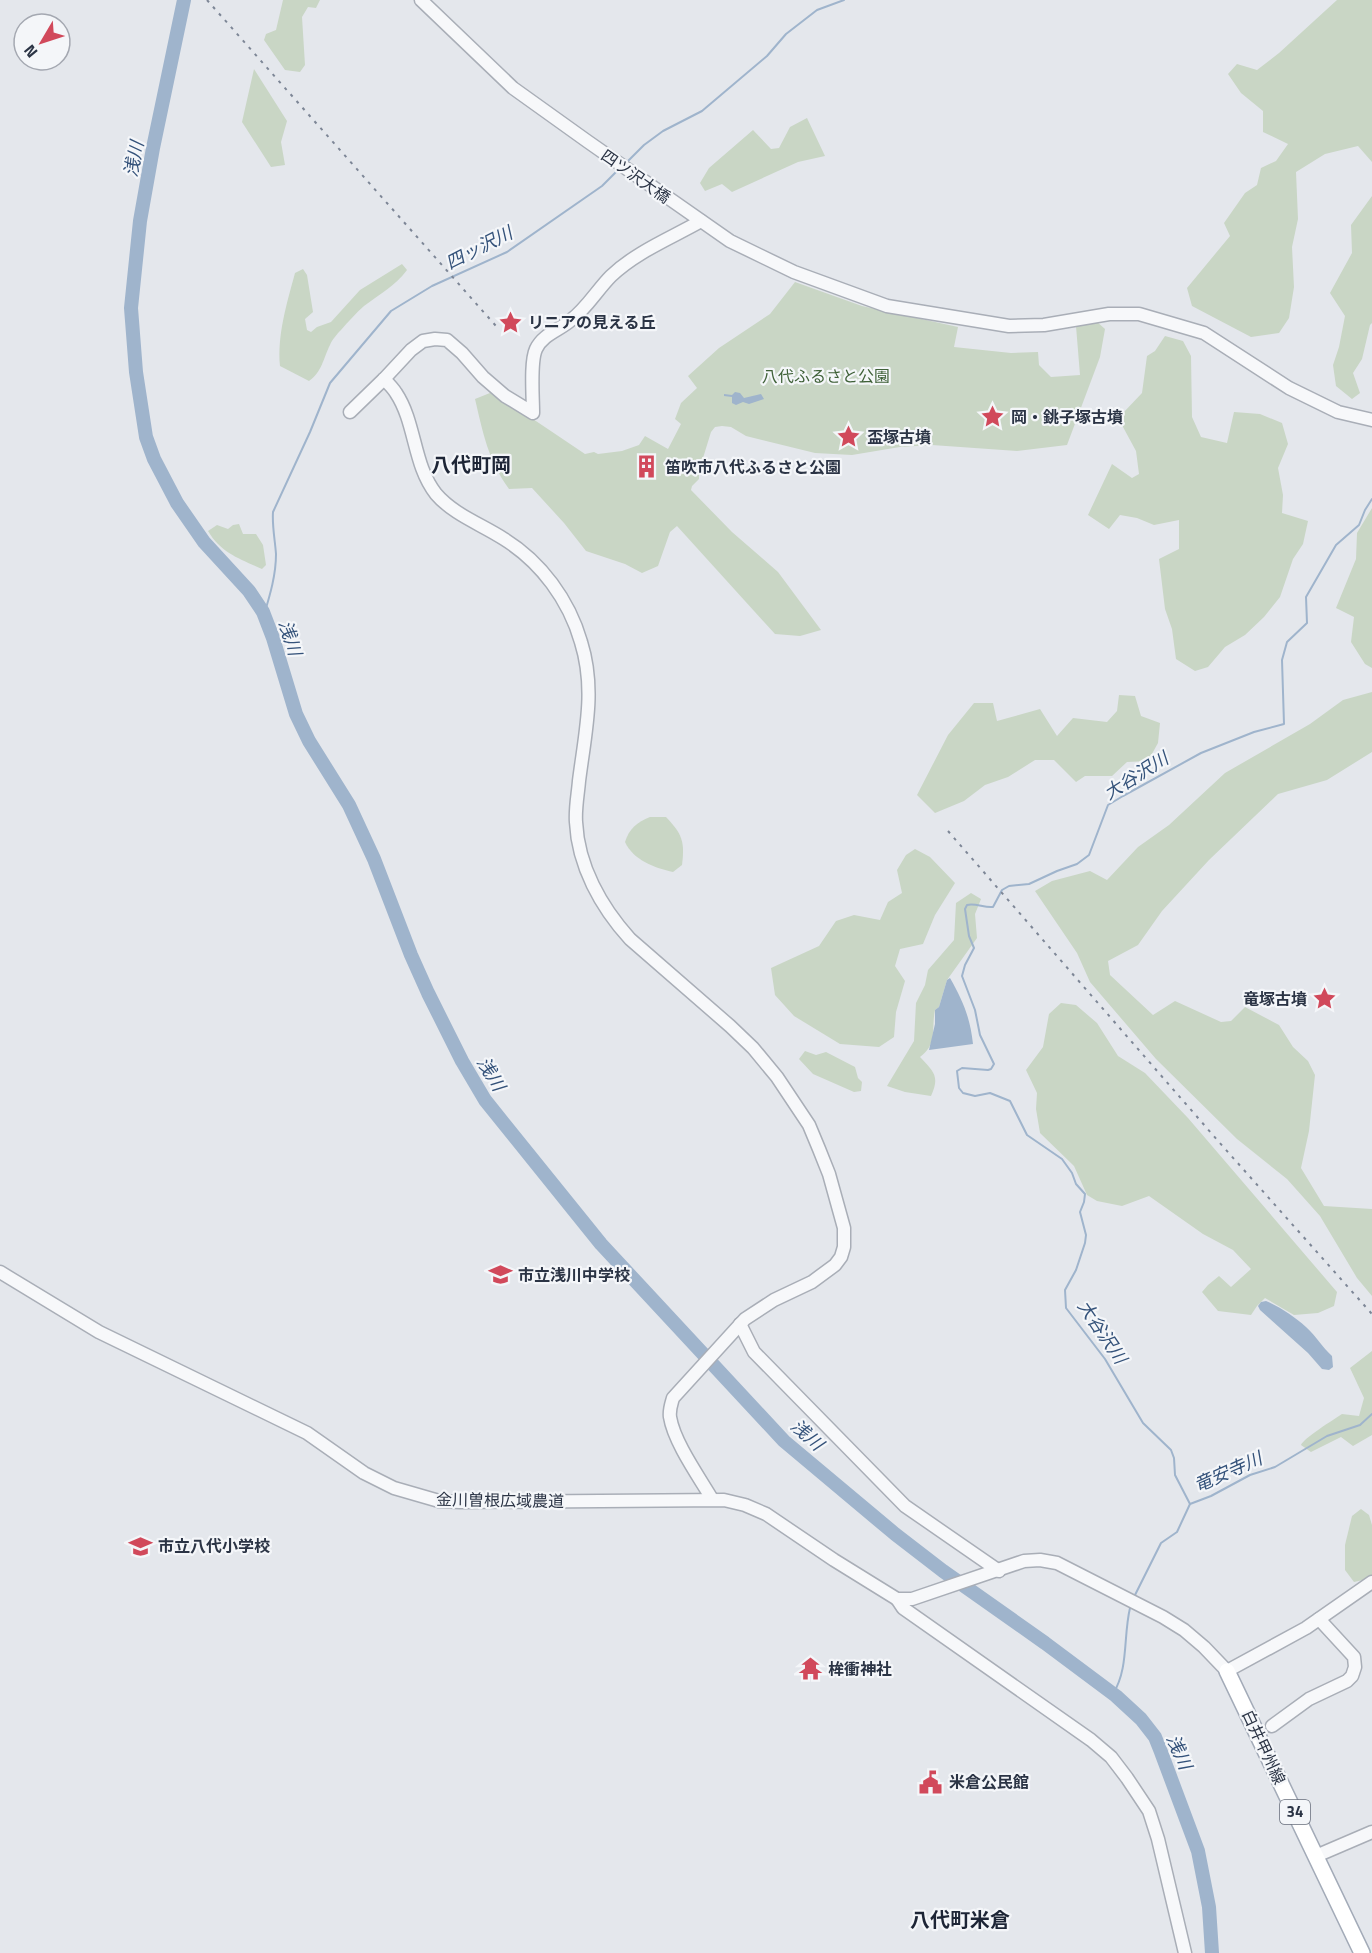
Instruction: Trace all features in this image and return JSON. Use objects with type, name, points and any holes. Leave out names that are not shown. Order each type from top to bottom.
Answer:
[{"type":"main road","name":"白井甲州線","points":[[1227,1671],[1362,1953]]},
{"type":"street","name":"四ツ沢大橋","points":[[421,0],[513,88],[730,241],[794,272],[886,306],[1010,326],[1044,324],[1109,314],[1138,314],[1204,333],[1289,388],[1338,412],[1372,420]]},
{"type":"street","points":[[350,412],[411,350],[423,341],[435,339],[447,340],[505,396],[533,412],[533,362],[539,344],[546,336],[570,321],[624,265],[701,221]]},
{"type":"street","points":[[384,379],[396,392],[434,492],[444,503],[505,539],[539,567],[563,599],[573,620],[585,654],[590,691],[576,823],[582,856],[596,892],[630,939],[753,1048],[791,1097],[809,1125],[829,1174],[844,1228],[844,1247],[840,1257],[827,1272],[812,1282],[774,1300],[738,1326],[673,1398],[670,1417],[675,1433],[712,1499]]},
{"type":"street","name":"金川曽根広域農道","points":[[0,1272],[99,1332],[276,1416],[307,1433],[364,1473],[412,1494],[439,1501],[460,1502],[712,1499],[745,1505],[766,1514],[897,1599],[903,1608],[1091,1740],[1116,1764],[1149,1811],[1158,1839],[1185,1953]]},
{"type":"street","points":[[738,1326],[754,1352],[905,1506],[994,1573]]},
{"type":"street","points":[[897,1599],[912,1599],[1024,1562],[1040,1560],[1057,1563],[1164,1617],[1204,1647],[1227,1671],[1306,1629],[1372,1582]]},
{"type":"street","points":[[1272,1726],[1309,1699],[1347,1682],[1352,1676],[1355,1667],[1354,1657],[1319,1619]]},
{"type":"street","points":[[1316,1856],[1372,1832]]},
{"type":"green space","points":[[283,0],[320,0],[316,8],[308,7],[302,17],[305,65],[300,72],[285,70],[264,40],[266,34],[276,30]]},
{"type":"green space","points":[[1337,0],[1372,0],[1372,162],[1358,146],[1325,154],[1296,172],[1298,219],[1292,247],[1294,287],[1289,318],[1279,333],[1251,337],[1192,306],[1187,288],[1230,236],[1224,223],[1245,193],[1257,185],[1261,168],[1276,161],[1288,144],[1263,132],[1263,111],[1241,93],[1228,74],[1237,64],[1257,70]]},
{"type":"green space","points":[[254,69],[287,121],[281,142],[285,165],[271,167],[242,122]]},
{"type":"green space","points":[[807,118],[825,156],[798,162],[732,192],[722,184],[705,191],[700,183],[709,168],[753,130],[771,149],[779,148],[790,127]]},
{"type":"green space","points":[[1372,196],[1372,323],[1362,359],[1353,373],[1360,393],[1352,399],[1336,386],[1333,365],[1345,316],[1330,293],[1352,253],[1351,225]]},
{"type":"green space","points":[[402,264],[407,270],[349,321],[331,343],[320,369],[309,381],[280,366],[281,331],[295,273],[303,269],[307,275],[313,312],[305,319],[307,330],[311,332],[331,322],[360,290]]},
{"type":"green space","name":"八代ふるさと公園","points":[[795,282],[862,306],[958,327],[954,347],[1011,353],[1038,352],[1039,365],[1051,377],[1080,375],[1076,326],[1096,321],[1105,329],[1100,357],[1067,445],[1017,451],[932,445],[900,447],[852,455],[815,453],[746,436],[731,427],[715,427],[711,432],[699,471],[699,479],[691,490],[732,532],[778,572],[821,630],[800,636],[775,634],[677,526],[670,532],[658,566],[642,573],[625,564],[586,551],[532,488],[509,489],[491,457],[475,399],[495,391],[585,454],[622,451],[639,445],[645,436],[668,449],[681,424],[675,419],[681,403],[697,388],[688,376],[719,348],[770,314]]},
{"type":"green space","points":[[1165,336],[1183,341],[1191,356],[1192,417],[1201,437],[1227,443],[1234,412],[1260,414],[1282,423],[1288,444],[1278,468],[1283,495],[1282,513],[1308,521],[1303,544],[1293,559],[1280,597],[1245,635],[1225,647],[1208,667],[1195,671],[1176,659],[1172,629],[1165,609],[1159,559],[1179,549],[1179,520],[1154,525],[1137,518],[1120,515],[1109,529],[1088,515],[1112,464],[1132,478],[1139,474],[1136,451],[1123,427],[1123,413],[1142,393],[1147,356],[1155,351]]},
{"type":"green space","points":[[1372,508],[1372,668],[1365,664],[1351,642],[1354,617],[1336,608],[1356,559],[1357,533]]},
{"type":"green space","points":[[239,524],[243,534],[256,534],[263,545],[266,565],[262,569],[225,550],[208,531],[217,525],[228,529]]},
{"type":"green space","points":[[1372,692],[1372,752],[1327,780],[1278,794],[1209,860],[1162,911],[1138,945],[1108,961],[1110,975],[1153,1015],[1175,1001],[1221,1022],[1231,1021],[1245,1007],[1279,1025],[1293,1047],[1308,1061],[1315,1075],[1309,1131],[1301,1168],[1324,1206],[1372,1209],[1372,1296],[1357,1278],[1320,1216],[1287,1179],[1237,1139],[1156,1059],[1090,982],[1077,953],[1035,891],[1052,881],[1090,871],[1107,880],[1138,847],[1169,825],[1225,773],[1310,724],[1343,700]]},
{"type":"green space","points":[[1119,695],[1135,696],[1141,716],[1160,723],[1158,743],[1148,761],[1127,762],[1112,776],[1085,776],[1076,782],[1054,760],[1035,760],[1008,777],[985,785],[964,801],[935,813],[917,795],[948,735],[974,703],[993,703],[997,721],[1040,709],[1057,736],[1073,718],[1107,722],[1117,711]]},
{"type":"green space","points":[[650,817],[666,817],[681,838],[682,865],[673,872],[639,858],[633,854],[625,842],[634,826]]},
{"type":"green space","points":[[915,849],[930,857],[955,883],[935,915],[923,944],[900,949],[895,966],[905,981],[896,1012],[894,1037],[879,1047],[840,1044],[794,1016],[775,995],[771,968],[819,946],[836,921],[854,915],[880,920],[888,902],[902,893],[897,870],[906,855]]},
{"type":"green space","points":[[971,893],[981,899],[975,914],[977,938],[947,980],[939,1007],[935,1010],[932,1041],[920,1057],[934,1075],[935,1084],[931,1096],[905,1092],[887,1086],[914,1041],[916,1003],[925,985],[928,970],[954,940],[956,903]]},
{"type":"green space","points":[[1061,1003],[1076,1005],[1097,1023],[1118,1056],[1145,1073],[1188,1118],[1337,1292],[1334,1306],[1318,1313],[1294,1315],[1265,1298],[1251,1315],[1218,1311],[1202,1292],[1219,1276],[1231,1287],[1251,1269],[1233,1250],[1203,1234],[1149,1196],[1122,1206],[1097,1201],[1087,1195],[1074,1166],[1040,1133],[1036,1109],[1037,1093],[1026,1070],[1043,1047],[1049,1014]]},
{"type":"green space","points":[[805,1051],[816,1055],[826,1052],[855,1067],[858,1078],[862,1082],[861,1091],[854,1092],[813,1074],[799,1059]]},
{"type":"green space","points":[[1372,1351],[1372,1435],[1353,1446],[1341,1437],[1311,1452],[1301,1445],[1313,1434],[1342,1414],[1359,1416],[1364,1398],[1350,1368]]},
{"type":"green space","points":[[1361,1509],[1369,1515],[1372,1525],[1372,1578],[1354,1582],[1345,1570],[1345,1545],[1352,1516]]},
{"type":"water","points":[[735,392],[740,393],[744,398],[761,394],[764,399],[736,405],[732,403],[732,397],[724,396],[724,394],[732,395]]},
{"type":"water","points":[[950,978],[965,1010],[973,1044],[929,1050],[935,1024],[935,1010],[939,1007],[947,980]]},
{"type":"water","points":[[1266,1301],[1277,1306],[1310,1330],[1332,1356],[1333,1367],[1329,1370],[1322,1369],[1308,1353],[1260,1310],[1258,1306],[1261,1302]]},
{"type":"waterway","name":"浅川","points":[[184,0],[140,221],[131,308],[136,372],[146,437],[154,459],[177,503],[204,542],[249,591],[263,612],[296,714],[309,741],[349,805],[374,859],[411,955],[462,1061],[485,1100],[601,1244],[784,1441],[895,1534],[1116,1696],[1141,1719],[1155,1737],[1198,1851],[1209,1907],[1212,1953]]},
{"type":"waterway","name":"四ッ沢川","points":[[625,164],[644,145],[663,131],[702,111],[767,56],[786,34],[817,10],[844,0]]},
{"type":"waterway","name":"四ッ沢川","points":[[264,615],[276,562],[273,512],[330,383],[391,311],[432,286],[507,252],[602,186],[618,170]]},
{"type":"waterway","name":"大谷沢川","points":[[1190,1504],[1175,1475],[1171,1450],[1143,1423],[1105,1359],[1066,1308],[1065,1290],[1076,1270],[1085,1243],[1086,1235],[1080,1212],[1085,1194],[1076,1184],[1072,1173],[1062,1159],[1027,1135],[1010,1101],[990,1093],[975,1096],[963,1093],[959,1088],[957,1071],[962,1068],[988,1070],[994,1064],[980,1035],[975,1010],[962,976],[974,948],[969,936],[965,909],[967,905],[993,907],[1002,890],[1009,886],[1029,884],[1077,864],[1089,855],[1108,805],[1123,796],[1201,753],[1254,732],[1284,724],[1282,660],[1287,642],[1307,623],[1306,597],[1336,545],[1359,525],[1372,499]]},
{"type":"waterway","name":"竜安寺川","points":[[1135,1595],[1161,1543],[1177,1532],[1190,1504],[1211,1496],[1250,1475],[1275,1467],[1327,1436],[1360,1425],[1372,1414]]},
{"type":"waterway","name":"竜安寺川","points":[[1113,1694],[1124,1663],[1130,1608]]},
{"type":"railway","points":[[207,0],[496,326]]},
{"type":"railway","points":[[948,831],[1372,1314]]},
{"type":"place","name":"リニアの見える丘","points":[[510,322]]},
{"type":"place","name":"岡・銚子塚古墳","points":[[993,417]]},
{"type":"place","name":"盃塚古墳","points":[[849,437]]},
{"type":"place","name":"笛吹市八代ふるさと公園","points":[[647,467]]},
{"type":"place","name":"竜塚古墳","points":[[1325,999]]},
{"type":"place","name":"市立浅川中学校","points":[[500,1275]]},
{"type":"place","name":"市立八代小学校","points":[[140,1546]]},
{"type":"place","name":"桙衝神社","points":[[810,1669]]},
{"type":"place","name":"米倉公民館","points":[[931,1782]]},
{"type":"district","name":"八代町岡","points":[[471,465]]},
{"type":"district","name":"八代町米倉","points":[[960,1920]]}]
